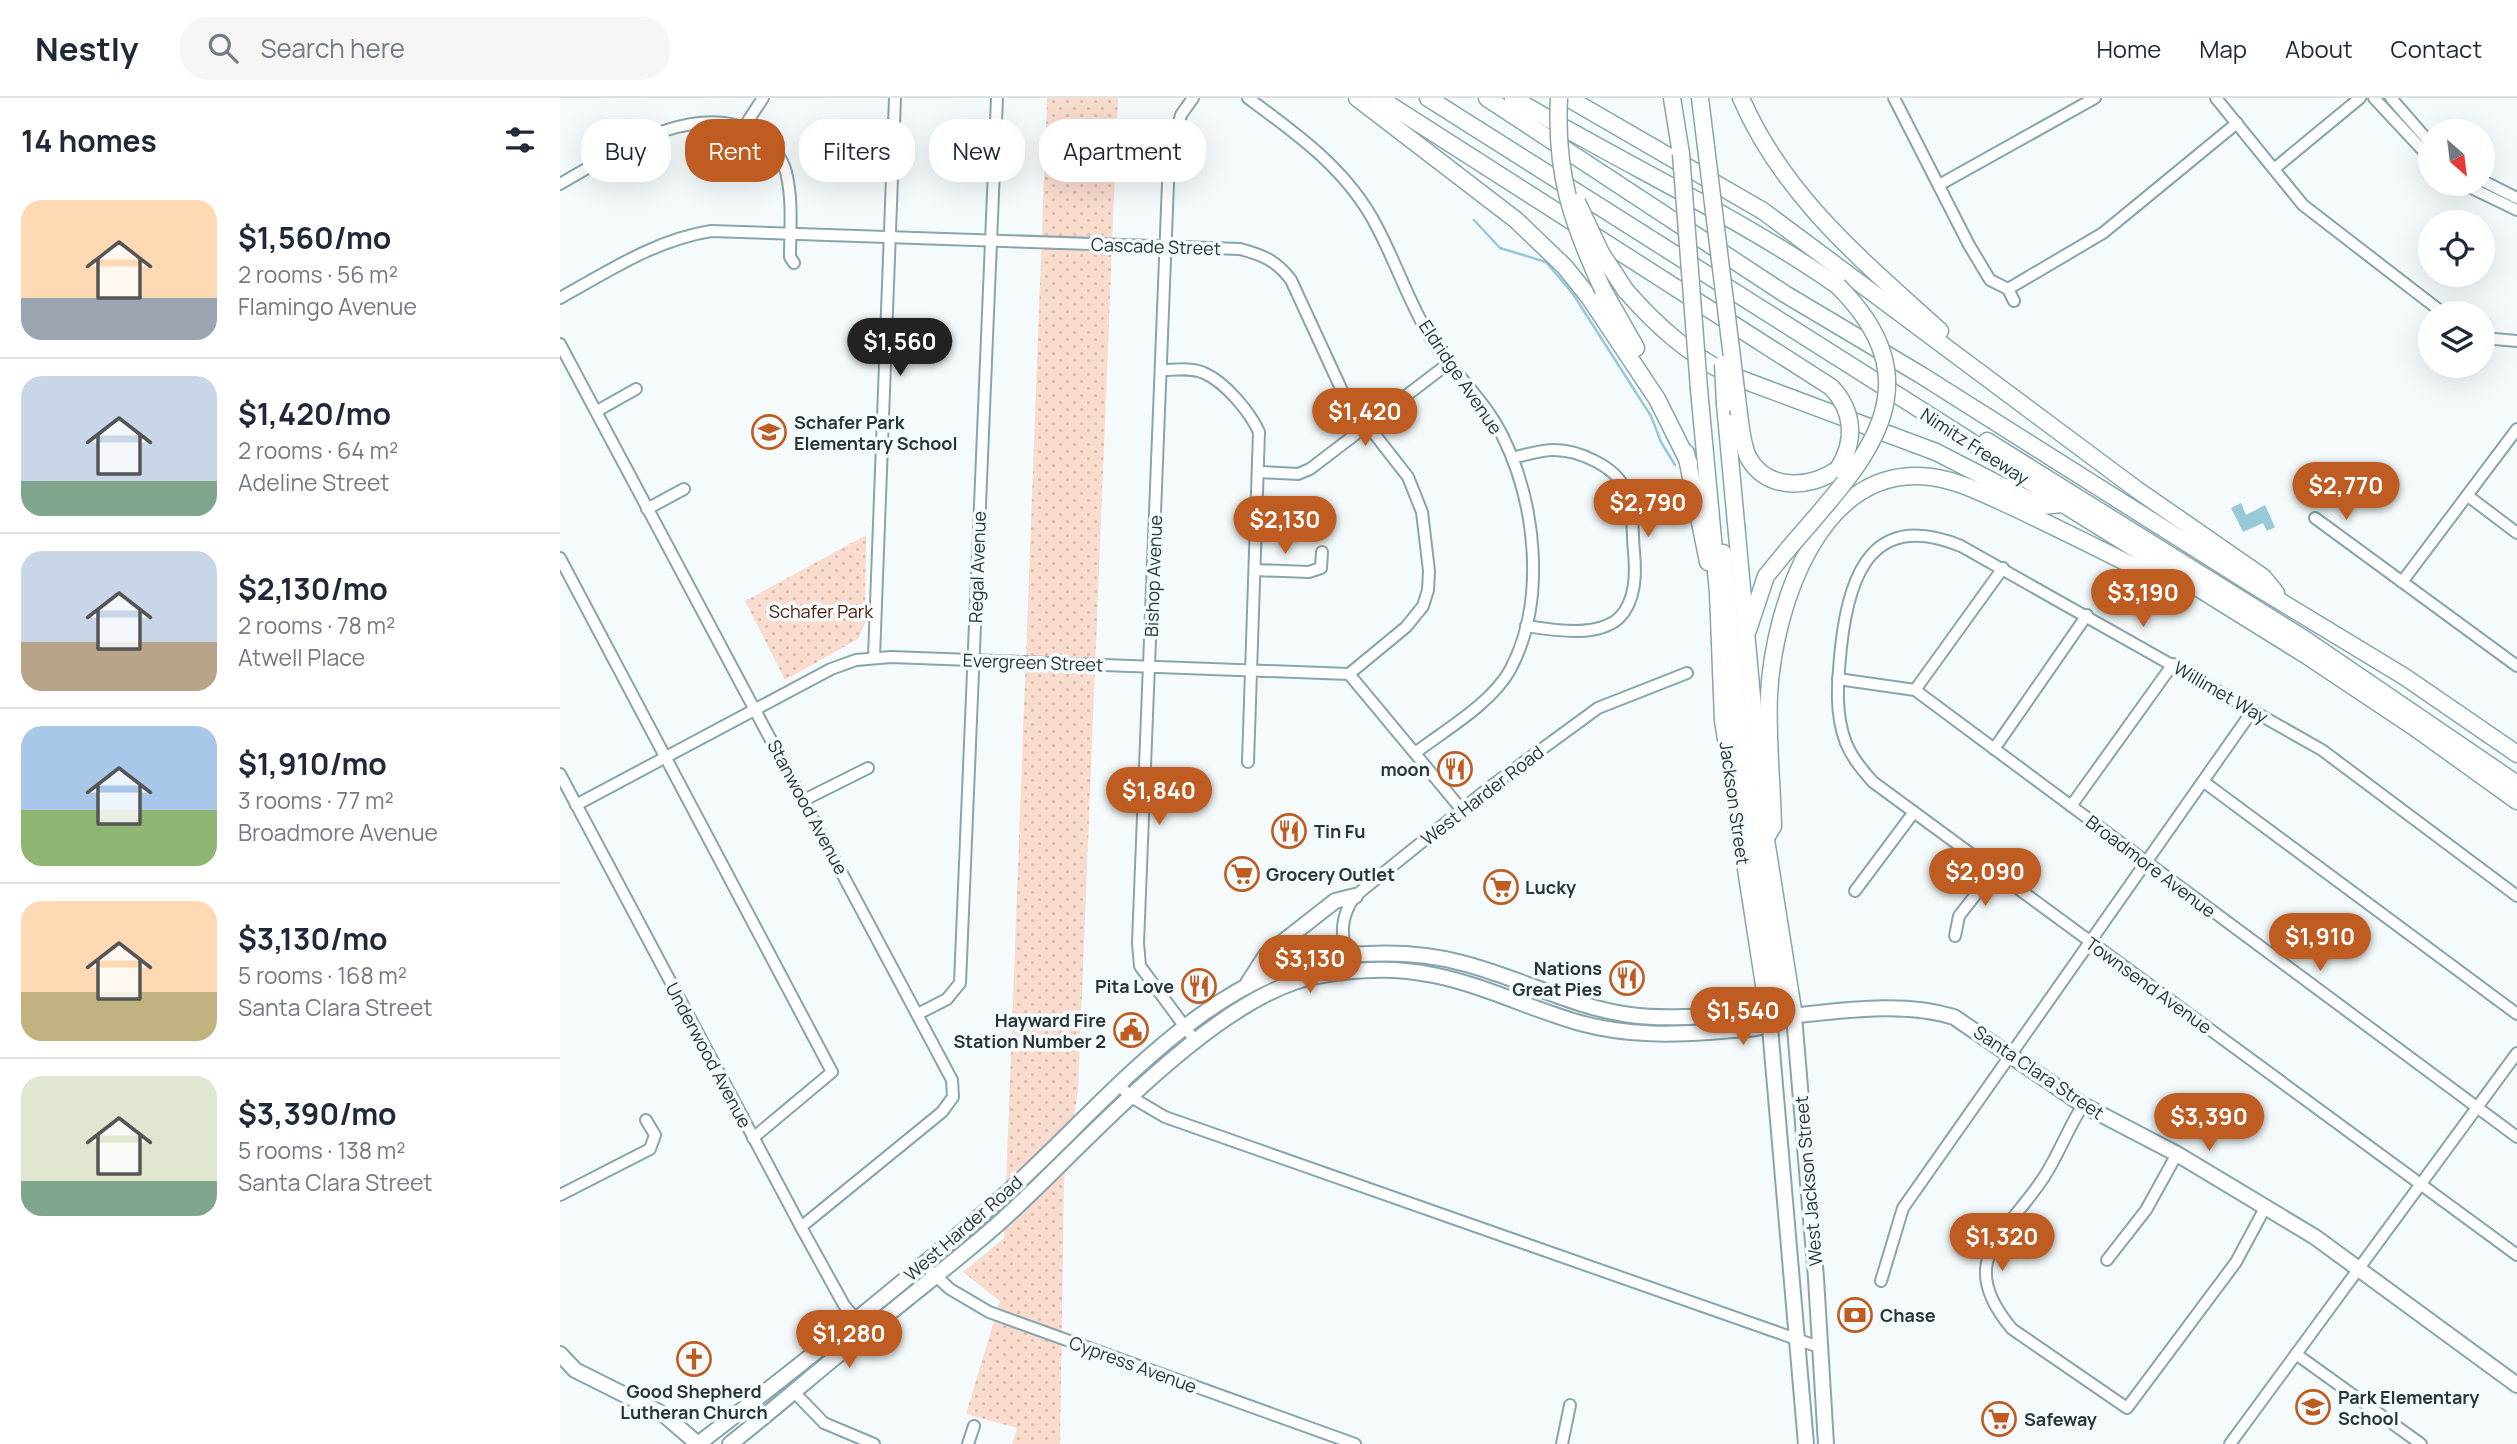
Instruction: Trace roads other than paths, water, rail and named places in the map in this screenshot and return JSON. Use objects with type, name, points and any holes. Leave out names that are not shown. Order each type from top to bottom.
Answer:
[{"type":"highway","points":[[1357,98],[1516,220],[1565,267],[1589,297],[1657,399],[1689,463]]},
{"type":"highway","points":[[1378,98],[1831,387],[1848,412],[1850,445],[1838,469],[1818,481],[1796,485],[1776,481],[1756,468],[1747,455],[1739,414],[1714,226],[1700,98]]},
{"type":"highway","name":"Nimitz Freeway","points":[[1428,98],[1962,436],[2063,504],[2352,685],[2517,802]]},
{"type":"highway","points":[[1448,98],[2306,640],[2517,784]]},
{"type":"highway","points":[[1513,98],[1708,206],[1838,286],[1864,316],[1879,345],[1886,379],[1886,402],[1877,434],[1865,457],[1766,576],[1745,643]]},
{"type":"highway","points":[[1559,98],[1565,194],[1572,216],[1603,290],[1668,402],[1682,435],[1702,543],[1718,593]]},
{"type":"highway","points":[[1568,98],[1763,211],[1999,384],[2136,489],[2263,577],[2283,601]]},
{"type":"highway","points":[[1675,98],[1718,593]]},
{"type":"highway","points":[[1741,98],[1764,144],[1789,184],[1864,262],[1999,384]]},
{"type":"highway","name":"Nimitz Freeway","points":[[1494,99],[1684,229],[2405,677],[2517,754]]},
{"type":"highway","points":[[1563,167],[1601,253],[1626,291],[1662,331],[1730,375],[1936,452],[2041,506],[2063,504]]},
{"type":"highway","name":"Jackson Street","points":[[1714,226],[1725,404],[1745,643],[1767,836],[1778,1017]]},
{"type":"highway","points":[[1704,444],[1727,574],[1746,800],[1778,1017]]},
{"type":"highway","points":[[1767,836],[1773,826],[1769,693],[1782,617],[1791,588],[1814,542],[1844,503],[1858,492],[1884,481],[1913,476],[1951,481],[2139,569],[2164,568]]},
{"type":"highway","points":[[2250,583],[2260,601],[2517,773]]},
{"type":"highway","name":"Jackson Street","points":[[1718,593],[1723,720],[1778,1017]]},
{"type":"main road","points":[[1248,982],[1266,955],[1335,901],[1355,896]]},
{"type":"main road","name":"Santa Clara Street","points":[[1187,1028],[1248,982],[1295,964],[1346,955],[1390,953],[1460,962],[1629,1015],[1778,1017],[1879,1010],[1930,1011],[1965,1022],[2008,1055],[2083,1105],[2177,1154],[2266,1206],[2358,1268],[2517,1385]]},
{"type":"main road","name":"Santa Clara Street","points":[[1196,1042],[1225,1018],[1265,995],[1301,979],[1348,971],[1387,970],[1430,974],[1471,984],[1582,1024],[1637,1034],[1666,1035],[1778,1017]]},
{"type":"main road","name":"West Jackson Street","points":[[1778,1017],[1798,1340]]},
{"type":"main road","name":"West Jackson Street","points":[[1778,1017],[1819,1347]]},
{"type":"main road","name":"West Harder Road","points":[[698,1444],[923,1264],[1003,1196],[1119,1084],[1187,1028]]},
{"type":"main road","name":"West Harder Road","points":[[730,1444],[794,1394],[999,1222],[1131,1097],[1196,1042]]},
{"type":"main road","points":[[1158,1052],[1169,1065]]},
{"type":"main road","points":[[1798,1340],[1806,1444]]},
{"type":"main road","points":[[1819,1347],[1826,1444]]},
{"type":"main road","points":[[561,1356],[575,1370],[663,1414],[698,1444]]},
{"type":"street","points":[[749,119],[763,98]]},
{"type":"street","points":[[874,657],[895,98]]},
{"type":"street","name":"Regal Avenue","points":[[918,1014],[947,999],[960,984],[997,98]]},
{"type":"street","name":"Bishop Avenue","points":[[1193,98],[1181,115],[1169,158],[1138,943],[1140,965],[1196,1042]]},
{"type":"street","name":"Eldridge Avenue","points":[[1248,98],[1315,148],[1352,188],[1376,225],[1427,332],[1489,412],[1512,458],[1525,501],[1532,551],[1533,592],[1526,626],[1509,671],[1494,690],[1415,753]]},
{"type":"street","points":[[1939,185],[2095,98]]},
{"type":"street","points":[[2216,98],[2302,205],[2428,301]]},
{"type":"street","points":[[2274,169],[2360,98]]},
{"type":"street","points":[[2374,98],[2418,145]]},
{"type":"street","points":[[2391,98],[2418,129]]},
{"type":"street","points":[[1898,99],[1939,185],[1990,280],[2008,289],[2014,301]]},
{"type":"street","points":[[560,184],[664,125],[689,116],[720,115],[732,119]]},
{"type":"street","points":[[2008,289],[2103,233],[2237,123]]},
{"type":"street","points":[[785,169],[791,199],[790,257],[794,263]]},
{"type":"street","points":[[2496,188],[2517,198]]},
{"type":"street","points":[[2488,196],[2517,210]]},
{"type":"street","name":"Cascade Street","points":[[560,298],[654,247],[680,237],[711,231],[1240,249],[1264,256],[1280,266],[1302,302],[1344,395],[1408,477],[1422,513],[1429,590],[1423,606],[1406,627],[1349,674]]},
{"type":"street","points":[[2495,339],[2517,341]]},
{"type":"street","name":"Stanwood Avenue","points":[[560,344],[952,1080],[953,1097],[942,1112],[801,1227]]},
{"type":"street","points":[[1260,472],[1298,474],[1310,470],[1449,363]]},
{"type":"street","points":[[1161,370],[1190,370],[1214,379],[1253,420],[1259,432],[1260,472],[1248,762]]},
{"type":"street","points":[[597,411],[636,389]]},
{"type":"street","points":[[2402,582],[2517,429]]},
{"type":"street","points":[[1512,458],[1552,450],[1569,451],[1611,470],[1625,488],[1629,502],[1635,563],[1630,603],[1617,620],[1575,634],[1526,626]]},
{"type":"street","points":[[647,509],[684,489]]},
{"type":"street","points":[[2468,496],[2517,533]]},
{"type":"street","points":[[2315,518],[2517,666]]},
{"type":"street","name":"Willimet Way","points":[[1838,679],[1845,607],[1854,580],[1869,554],[1893,538],[1916,533],[1951,542],[2087,615],[2322,750],[2517,896]]},
{"type":"street","points":[[1255,570],[1309,572],[1321,568],[1322,552]]},
{"type":"street","points":[[560,558],[832,1072],[753,1138]]},
{"type":"street","points":[[1915,690],[2003,568]]},
{"type":"street","points":[[1994,749],[2087,615]]},
{"type":"street","name":"Evergreen Street","points":[[576,804],[831,669],[874,657],[1349,674]]},
{"type":"street","points":[[2071,806],[2172,664]]},
{"type":"street","name":"West Harder Road","points":[[1355,896],[1462,810],[1598,708],[1687,673]]},
{"type":"street","points":[[1349,674],[1462,810]]},
{"type":"street","name":"Broadmore Avenue","points":[[1838,679],[1915,690],[2517,1138]]},
{"type":"street","name":"Townsend Avenue","points":[[1838,679],[1838,715],[1846,743],[1856,763],[1873,782],[2517,1255]]},
{"type":"street","points":[[1881,1281],[1903,1208],[2088,941],[2253,710]]},
{"type":"street","points":[[804,800],[868,768]]},
{"type":"street","name":"Underwood Avenue","points":[[560,774],[801,1227],[855,1319],[866,1332]]},
{"type":"street","points":[[2204,782],[2517,1014]]},
{"type":"street","points":[[1855,891],[1914,812]]},
{"type":"street","points":[[1955,936],[1959,916],[1994,871]]},
{"type":"street","points":[[1348,971],[1343,912],[1355,896]]},
{"type":"street","points":[[2230,1444],[2517,1053]]},
{"type":"street","points":[[1119,1084],[1131,1097],[1165,1117],[1819,1347]]},
{"type":"street","points":[[2083,1105],[2044,1176],[1990,1247],[1986,1289],[1997,1312],[2012,1329],[2127,1408],[2236,1262],[2266,1206]]},
{"type":"street","points":[[560,1195],[650,1149],[655,1135],[646,1120]]},
{"type":"street","points":[[2107,1260],[2146,1210],[2177,1154]]},
{"type":"street","name":"Cypress Avenue","points":[[923,1264],[965,1300],[989,1312],[1355,1444]]},
{"type":"street","points":[[2296,1354],[2421,1444]]},
{"type":"street","points":[[794,1394],[824,1423],[874,1444]]},
{"type":"street","points":[[1562,1444],[1570,1405]]},
{"type":"street","points":[[968,1444],[974,1426]]},
{"type":"water","points":[[2241,503],[2246,515],[2265,505],[2275,527],[2267,531],[2263,523],[2243,532],[2231,508]]},
{"type":"waterway","points":[[1474,220],[1500,248],[1546,262],[1573,294],[1651,416],[1661,442],[1675,465]]},
{"type":"place","name":"Schafer Park Elementary School","points":[[769,432]]},
{"type":"place","name":"moon","points":[[1455,769]]},
{"type":"place","name":"Tin Fu","points":[[1289,831]]},
{"type":"place","name":"Grocery Outlet","points":[[1242,874]]},
{"type":"place","name":"Lucky","points":[[1501,887]]},
{"type":"place","name":"Nations Great Pies","points":[[1627,978]]},
{"type":"place","name":"Pita Love","points":[[1199,986]]},
{"type":"place","name":"Hayward Fire Station Number 2","points":[[1131,1030]]},
{"type":"place","name":"Chase","points":[[1855,1315]]},
{"type":"place","name":"Good Shepherd Lutheran Church","points":[[694,1359]]},
{"type":"place","name":"Park Elementary School","points":[[2313,1407]]},
{"type":"place","name":"Safeway","points":[[1999,1419]]},
{"type":"park label","name":"Schafer Park","points":[[821,611]]}]
